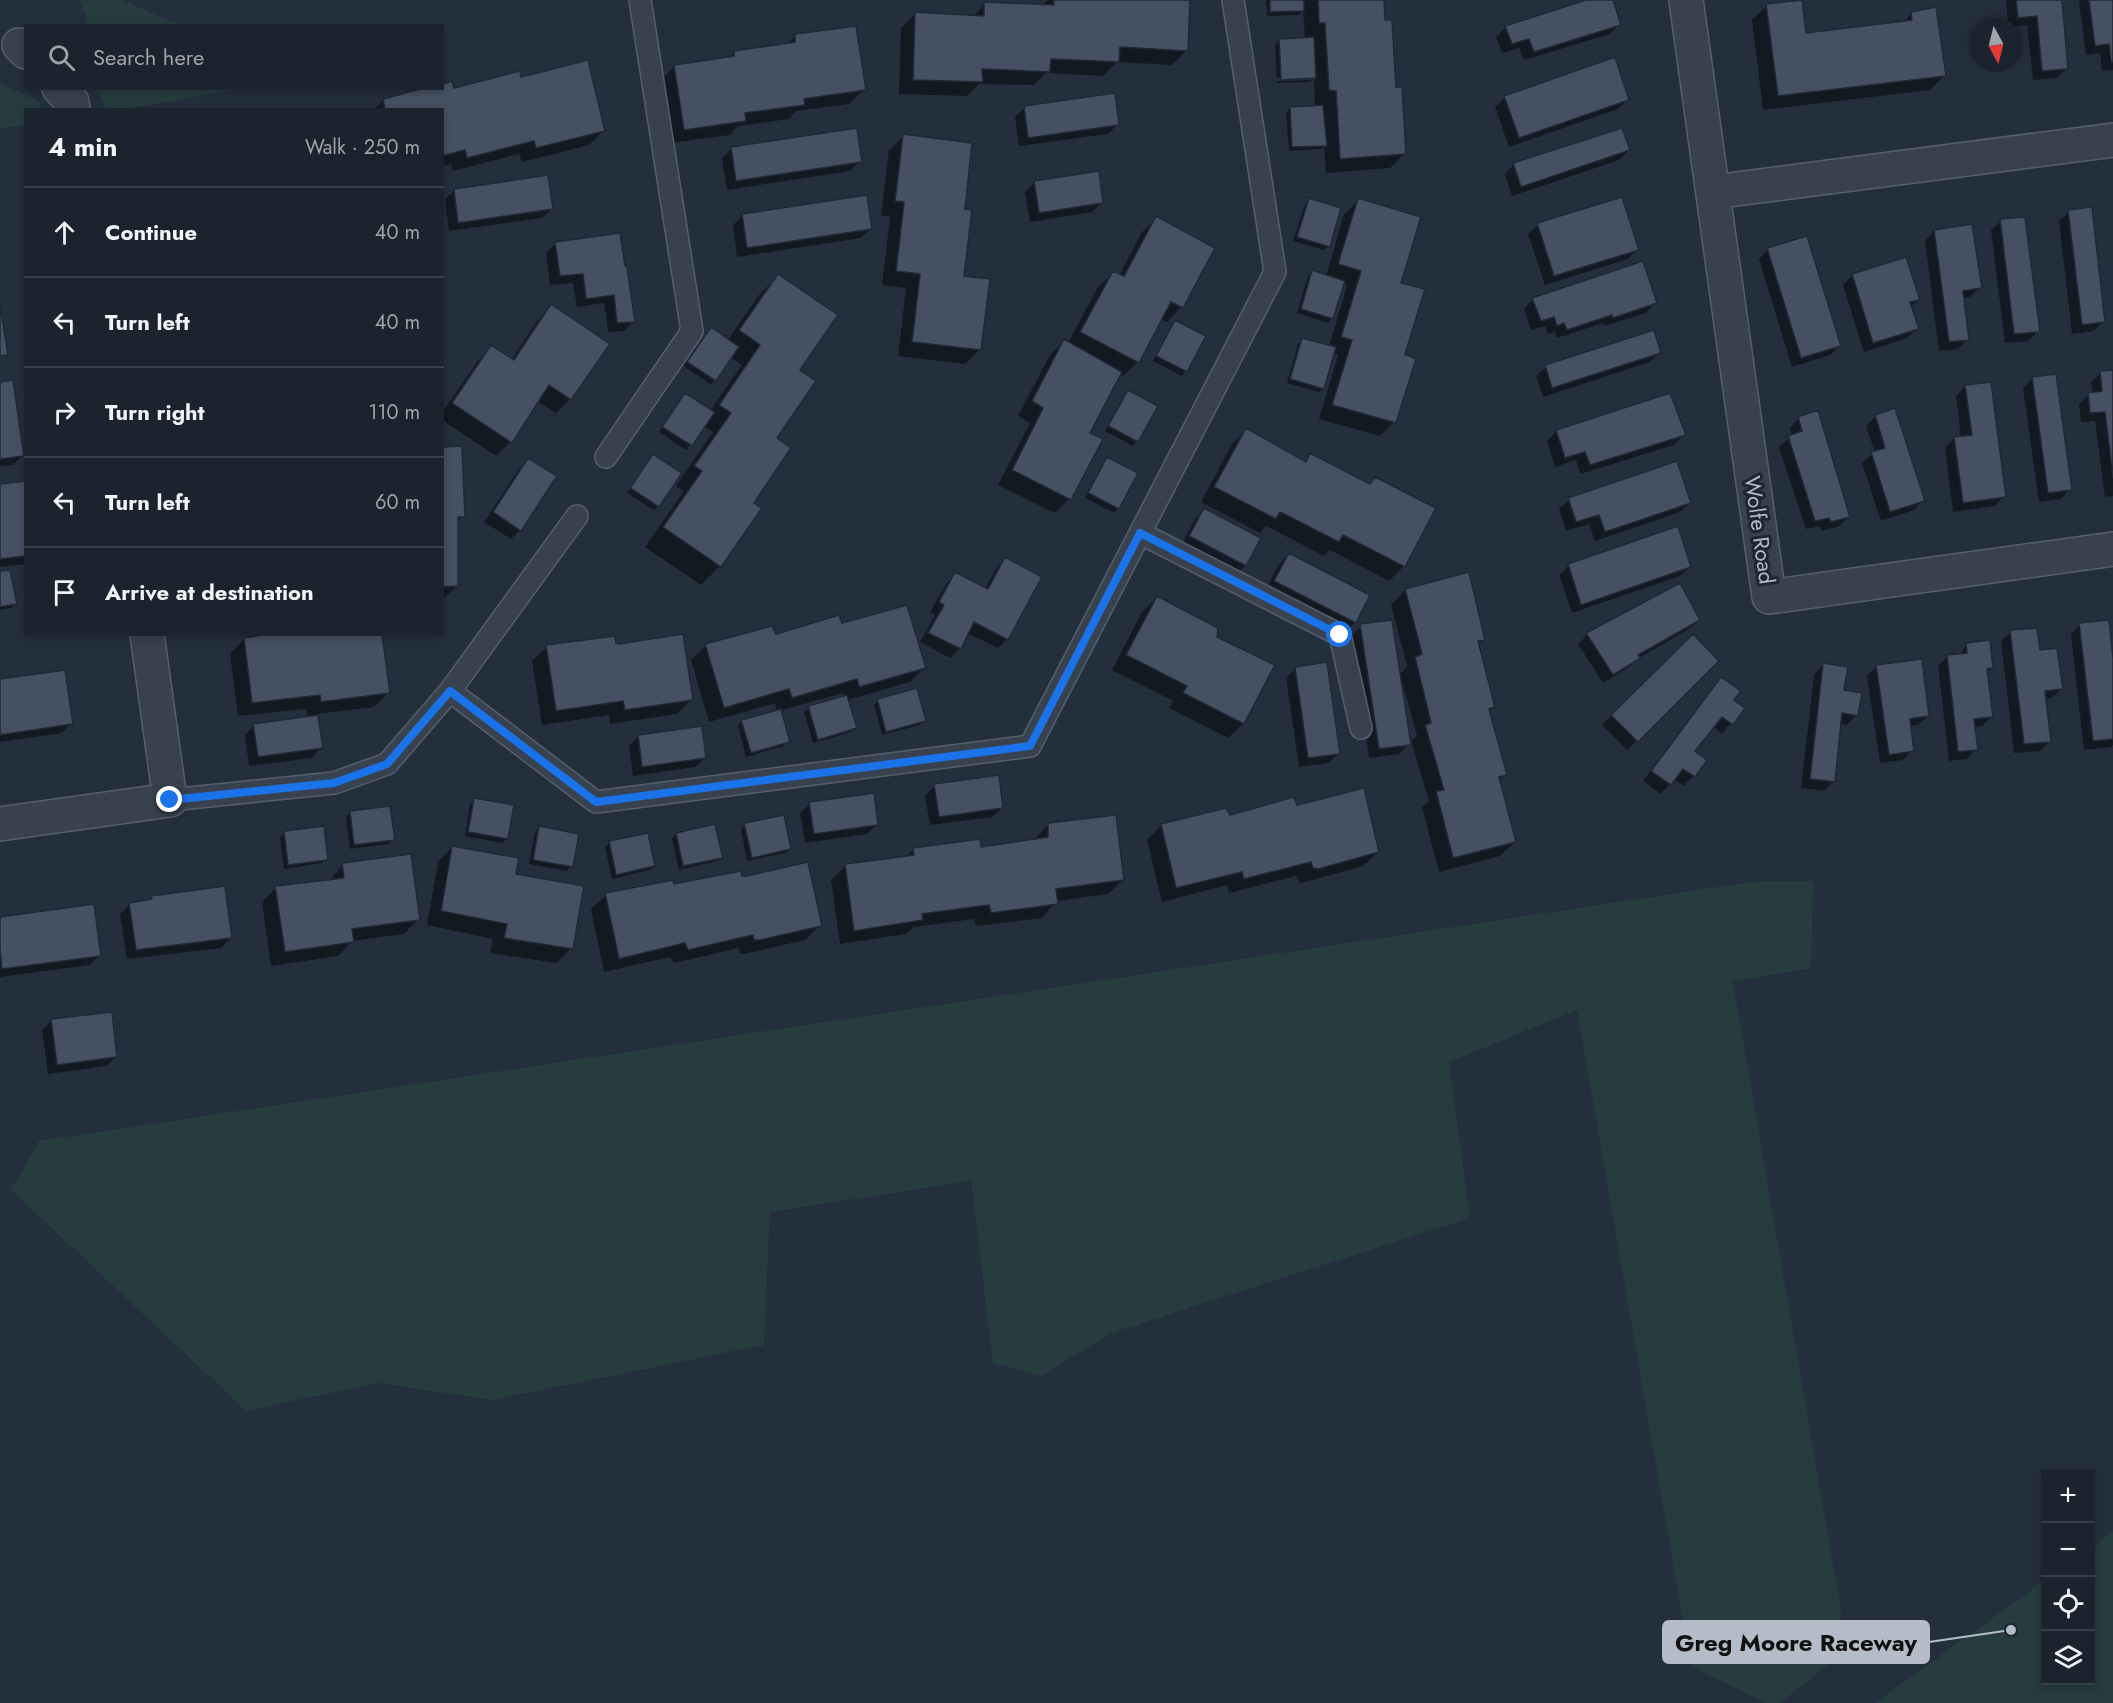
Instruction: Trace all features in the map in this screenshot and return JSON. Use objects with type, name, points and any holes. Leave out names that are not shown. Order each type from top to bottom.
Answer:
[{"type":"street","name":"Wolfe Road","points":[[1686,0],[1769,597],[2113,549]]},
{"type":"street","points":[[61,90],[72,102],[73,108]]},
{"type":"street","points":[[1713,192],[2113,140]]},
{"type":"street","points":[[0,824],[170,800],[147,636]]},
{"type":"lane","points":[[606,457],[692,331],[640,0]]},
{"type":"lane","points":[[450,691],[596,802],[1030,746],[1275,272],[1233,0]]},
{"type":"lane","points":[[170,800],[334,783],[387,764],[450,691],[577,516]]},
{"type":"lane","points":[[1140,533],[1340,635],[1361,728]]},
{"type":"green space","points":[[78,0],[123,0],[169,21],[184,24],[86,24],[86,14]]},
{"type":"green space","points":[[0,83],[37,100],[41,108],[24,108],[24,125],[0,129]]},
{"type":"green space","points":[[97,90],[231,90],[132,108],[106,108]]},
{"type":"green space","points":[[1813,881],[1811,968],[1733,982],[1841,1611],[1840,1655],[1780,1703],[1767,1703],[1691,1667],[1577,1010],[1449,1062],[1470,1218],[1111,1333],[1042,1376],[993,1363],[971,1181],[770,1212],[764,1345],[492,1400],[378,1383],[246,1411],[11,1190],[39,1141],[1751,882]]},
{"type":"green space","points":[[2113,1531],[2113,1703],[1875,1703],[2041,1583],[2041,1685],[2095,1685],[2095,1545]]},
{"type":"building","points":[[1054,0],[1190,0],[1188,51],[1120,47],[1119,62],[1051,59],[1050,72],[982,69],[983,82],[913,80],[915,12],[984,16],[984,2],[1054,5]]},
{"type":"building","points":[[1270,0],[1304,0],[1304,11],[1270,12]]},
{"type":"building","points":[[1318,0],[1384,0],[1385,20],[1392,20],[1396,87],[1402,87],[1406,154],[1340,159],[1336,91],[1329,90],[1325,23],[1319,23]]},
{"type":"building","points":[[1586,0],[1613,0],[1621,25],[1534,52],[1529,39],[1512,44],[1505,26]]},
{"type":"building","points":[[1802,0],[1806,33],[1912,20],[1911,12],[1936,7],[1946,76],[1778,96],[1766,4]]},
{"type":"building","points":[[2016,0],[2062,0],[2068,69],[2042,71],[2037,16],[2018,18]]},
{"type":"building","points":[[2089,0],[2113,0],[2113,62],[2111,62],[2109,44],[2095,46]]},
{"type":"building","points":[[856,26],[866,90],[804,99],[805,105],[745,113],[746,121],[684,130],[674,65],[734,56],[734,51],[795,42],[795,34]]},
{"type":"building","points":[[1314,37],[1316,78],[1281,80],[1279,39]]},
{"type":"building","points":[[1615,57],[1629,100],[1519,138],[1504,96]]},
{"type":"building","points":[[588,60],[605,131],[536,148],[534,141],[467,158],[465,150],[444,155],[444,108],[385,108],[383,99],[417,90],[444,90],[444,83],[452,81],[454,88],[520,71],[521,77]]},
{"type":"building","points":[[1115,93],[1119,125],[1028,138],[1024,106]]},
{"type":"building","points":[[1323,105],[1327,146],[1292,147],[1290,107]]},
{"type":"building","points":[[857,128],[862,162],[736,181],[731,147]]},
{"type":"building","points":[[1622,128],[1630,150],[1521,187],[1513,163]]},
{"type":"building","points":[[903,134],[972,143],[965,209],[972,210],[964,276],[990,279],[981,350],[912,342],[920,274],[896,271],[904,202],[895,201]]},
{"type":"building","points":[[1099,171],[1103,203],[1039,213],[1034,181]]},
{"type":"building","points":[[548,175],[553,209],[458,223],[454,189]]},
{"type":"building","points":[[867,195],[872,229],[747,248],[742,214]]},
{"type":"building","points":[[1622,197],[1639,250],[1554,276],[1537,223]]},
{"type":"building","points":[[1309,198],[1341,208],[1330,247],[1297,237]]},
{"type":"building","points":[[1358,198],[1421,217],[1401,283],[1425,289],[1405,354],[1416,359],[1396,423],[1332,405],[1352,340],[1341,337],[1361,271],[1338,264]]},
{"type":"building","points":[[2092,207],[2105,322],[2082,325],[2068,210]]},
{"type":"building","points":[[1156,216],[1215,248],[1183,308],[1171,302],[1139,363],[1080,332],[1113,271],[1124,276]]},
{"type":"building","points":[[2025,217],[2040,332],[2014,334],[2000,219]]},
{"type":"building","points":[[1972,224],[1982,288],[1963,291],[1969,340],[1949,342],[1934,230]]},
{"type":"building","points":[[620,233],[635,322],[617,323],[614,295],[586,299],[583,274],[560,276],[555,242]]},
{"type":"building","points":[[1807,236],[1841,346],[1801,358],[1767,248]]},
{"type":"building","points":[[1906,257],[1920,300],[1910,302],[1919,329],[1873,343],[1852,274]]},
{"type":"building","points":[[1643,261],[1657,303],[1567,330],[1564,323],[1557,326],[1554,317],[1541,321],[1532,298]]},
{"type":"building","points":[[1312,270],[1345,281],[1333,319],[1301,309]]},
{"type":"building","points":[[778,274],[838,315],[800,370],[816,381],[777,438],[791,448],[754,503],[762,508],[721,567],[663,527],[702,471],[694,466],[731,413],[719,405],[760,345],[739,330]]},
{"type":"building","points":[[0,304],[8,355],[0,356]]},
{"type":"building","points":[[551,304],[610,344],[571,400],[549,385],[512,443],[452,403],[491,345],[514,360]]},
{"type":"building","points":[[1175,320],[1206,336],[1187,372],[1156,356]]},
{"type":"building","points":[[711,327],[739,347],[716,381],[687,362]]},
{"type":"building","points":[[1654,330],[1661,353],[1552,388],[1545,365]]},
{"type":"building","points":[[1302,338],[1336,347],[1324,389],[1290,379]]},
{"type":"building","points":[[1064,339],[1122,372],[1090,433],[1103,439],[1071,500],[1012,470],[1043,408],[1032,401]]},
{"type":"building","points":[[2113,370],[2113,478],[2105,412],[2090,413],[2088,393],[2102,391],[2100,371]]},
{"type":"building","points":[[2056,374],[2072,490],[2048,493],[2032,377]]},
{"type":"building","points":[[13,380],[24,456],[0,459],[0,382]]},
{"type":"building","points":[[1991,382],[2006,497],[1963,503],[1954,437],[1972,435],[1965,385]]},
{"type":"building","points":[[1128,390],[1158,406],[1138,442],[1108,426]]},
{"type":"building","points":[[685,393],[715,412],[692,446],[662,427]]},
{"type":"building","points":[[1670,393],[1686,435],[1590,465],[1585,452],[1565,458],[1556,430]]},
{"type":"building","points":[[1895,408],[1925,501],[1890,512],[1871,452],[1885,448],[1875,415]]},
{"type":"building","points":[[1818,410],[1850,517],[1831,522],[1829,518],[1815,521],[1788,436],[1802,431],[1798,417]]},
{"type":"building","points":[[1246,428],[1306,462],[1310,453],[1370,484],[1375,477],[1436,508],[1405,567],[1343,535],[1339,542],[1280,512],[1276,519],[1214,487]]},
{"type":"building","points":[[462,446],[465,517],[458,517],[458,586],[444,587],[444,447]]},
{"type":"building","points":[[653,454],[682,473],[659,507],[630,488]]},
{"type":"building","points":[[1107,457],[1138,473],[1119,509],[1088,493]]},
{"type":"building","points":[[528,458],[557,476],[521,531],[493,512]]},
{"type":"building","points":[[1677,461],[1691,503],[1605,532],[1599,515],[1576,522],[1568,498]]},
{"type":"building","points":[[24,481],[24,556],[0,559],[0,484]]},
{"type":"building","points":[[1204,508],[1261,538],[1246,566],[1189,536]]},
{"type":"building","points":[[1678,526],[1691,567],[1581,605],[1568,564]]},
{"type":"building","points":[[1289,553],[1370,595],[1356,623],[1274,581]]},
{"type":"building","points":[[1005,557],[1042,577],[1008,640],[974,622],[961,649],[928,633],[944,605],[939,602],[955,572],[988,589]]},
{"type":"building","points":[[10,570],[17,604],[0,607],[0,571]]},
{"type":"building","points":[[1469,572],[1485,640],[1478,641],[1495,707],[1489,709],[1507,775],[1499,777],[1516,842],[1453,858],[1436,791],[1444,790],[1425,725],[1431,723],[1415,657],[1422,654],[1405,589]]},
{"type":"building","points":[[1680,583],[1700,620],[1638,655],[1641,658],[1613,675],[1586,633]]},
{"type":"building","points":[[1157,596],[1218,628],[1217,637],[1275,665],[1244,724],[1183,693],[1187,686],[1126,655]]},
{"type":"building","points":[[907,605],[926,668],[859,687],[857,679],[792,698],[789,689],[724,708],[705,644],[772,626],[776,634],[839,615],[842,623]]},
{"type":"building","points":[[1392,620],[1411,745],[1379,749],[1360,624]]},
{"type":"building","points":[[2109,620],[2113,658],[2113,739],[2093,741],[2079,623]]},
{"type":"building","points":[[2037,628],[2040,650],[2057,648],[2063,689],[2045,691],[2051,742],[2024,744],[2010,630]]},
{"type":"building","points":[[683,634],[693,700],[625,710],[623,701],[556,711],[546,645],[615,636],[616,643],[619,644]]},
{"type":"building","points":[[1693,634],[1719,661],[1638,742],[1611,715]]},
{"type":"building","points":[[256,636],[382,636],[390,693],[321,702],[320,695],[252,703],[244,638]]},
{"type":"building","points":[[1990,640],[1993,668],[1987,669],[1993,717],[1974,719],[1978,750],[1958,752],[1947,655],[1967,653],[1966,643]]},
{"type":"building","points":[[1922,659],[1929,716],[1910,719],[1914,751],[1889,755],[1876,665]]},
{"type":"building","points":[[1327,662],[1340,754],[1308,758],[1295,667]]},
{"type":"building","points":[[1823,663],[1848,667],[1844,690],[1862,693],[1858,716],[1842,713],[1835,782],[1810,779]]},
{"type":"building","points":[[65,670],[73,724],[0,735],[0,679]]},
{"type":"building","points":[[1721,677],[1741,691],[1734,700],[1745,708],[1733,725],[1722,717],[1695,751],[1707,760],[1695,777],[1683,769],[1671,785],[1651,771]]},
{"type":"building","points":[[917,688],[926,721],[886,732],[877,699]]},
{"type":"building","points":[[847,695],[857,728],[818,740],[808,706]]},
{"type":"building","points":[[781,709],[790,742],[751,753],[741,720]]},
{"type":"building","points":[[318,715],[323,748],[258,757],[253,724]]},
{"type":"building","points":[[702,726],[706,758],[642,767],[638,735]]},
{"type":"building","points":[[999,775],[1003,808],[939,817],[934,784]]},
{"type":"building","points":[[1364,788],[1379,852],[1318,869],[1313,868],[1311,862],[1244,879],[1242,872],[1176,888],[1161,824],[1226,808],[1230,815],[1294,797],[1297,805]]},
{"type":"building","points":[[874,793],[878,825],[814,834],[809,802]]},
{"type":"building","points":[[474,798],[514,805],[508,839],[468,832]]},
{"type":"building","points":[[390,806],[395,840],[354,845],[350,811]]},
{"type":"building","points":[[784,815],[791,849],[752,858],[744,823]]},
{"type":"building","points":[[1116,815],[1124,880],[1056,889],[1058,904],[991,913],[989,905],[966,908],[922,914],[923,920],[854,931],[845,864],[914,855],[913,848],[980,839],[981,847],[1048,837],[1048,823]]},
{"type":"building","points":[[715,824],[723,858],[683,866],[676,833]]},
{"type":"building","points":[[324,826],[328,860],[288,865],[284,831]]},
{"type":"building","points":[[539,826],[579,834],[573,867],[533,860]]},
{"type":"building","points":[[648,833],[655,866],[616,875],[609,841]]},
{"type":"building","points":[[452,846],[519,858],[516,874],[584,886],[573,949],[504,938],[507,924],[441,911]]},
{"type":"building","points":[[411,854],[420,920],[352,929],[354,942],[285,952],[275,886],[344,878],[342,863]]},
{"type":"building","points":[[808,862],[822,926],[760,940],[754,940],[753,935],[688,950],[685,943],[619,959],[605,893],[673,880],[674,884],[741,871],[742,876],[747,876]]},
{"type":"building","points":[[225,886],[232,938],[136,950],[129,903],[152,899],[151,896]]},
{"type":"building","points":[[94,904],[101,956],[2,969],[0,917]]},
{"type":"building","points":[[112,1012],[117,1057],[57,1065],[51,1019]]},
{"type":"place","name":"Greg Moore Raceway","points":[[2011,1630]]},
{"type":"route","points":[[170,800],[334,783],[387,764],[450,691],[596,802],[1030,746],[1140,533],[1340,635]]}]
